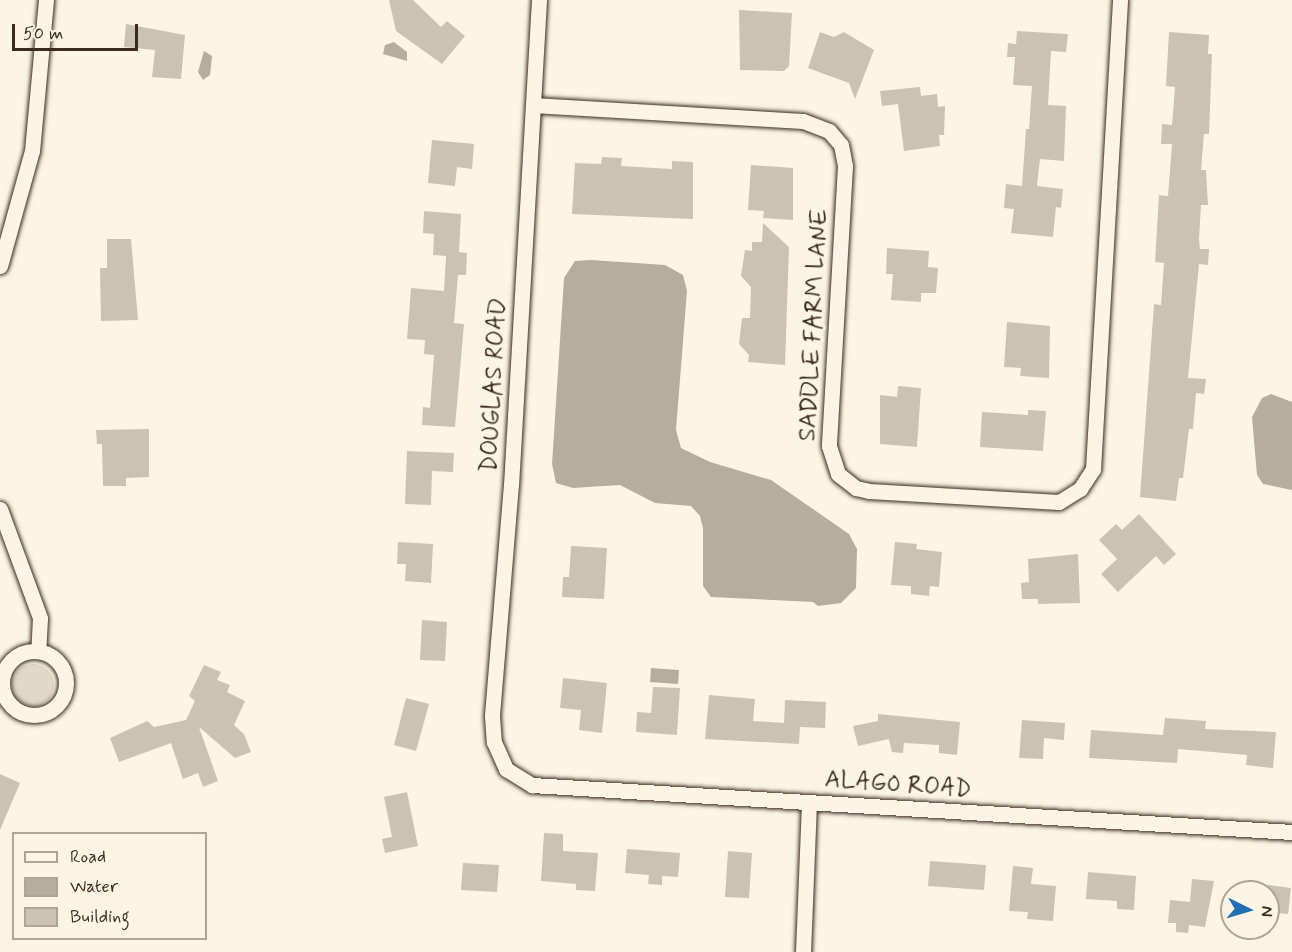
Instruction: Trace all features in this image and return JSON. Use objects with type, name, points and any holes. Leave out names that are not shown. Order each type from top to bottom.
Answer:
[{"type":"street","points":[[0,266],[32,151],[46,0]]},
{"type":"street","name":"DOUGLAS ROAD","points":[[506,769],[494,742],[492,716],[511,484],[539,0]]},
{"type":"street","name":"SADDLE FARM LANE","points":[[532,105],[804,121],[829,131],[841,145],[845,166],[829,446],[834,468],[848,484],[862,490],[1059,502],[1086,483],[1094,458],[1120,0]]},
{"type":"street","points":[[0,509],[40,618],[38,651]]},
{"type":"street","points":[[38,651],[60,663],[66,687],[54,708],[31,714],[9,703],[3,679],[15,658],[38,651]]},
{"type":"street","name":"ALAGO ROAD","points":[[506,769],[532,785],[1292,832]]},
{"type":"street","points":[[803,952],[809,802]]},
{"type":"shaded area","points":[[33,664],[41,665],[48,670],[53,677],[53,693],[48,700],[41,705],[33,706],[25,705],[18,700],[13,693],[12,685],[13,677],[18,670],[25,665]]},
{"type":"water","points":[[394,42],[407,52],[407,61],[383,54],[385,45]]},
{"type":"water","points":[[204,51],[212,56],[210,75],[203,80],[198,72]]},
{"type":"water","points":[[575,261],[665,265],[683,275],[687,291],[676,430],[681,448],[710,462],[771,480],[849,534],[857,549],[856,588],[841,603],[818,606],[813,602],[711,597],[703,586],[703,528],[700,516],[691,506],[655,503],[620,485],[573,488],[556,483],[552,464],[564,278]]},
{"type":"water","points":[[1271,394],[1292,402],[1292,490],[1263,484],[1257,475],[1252,417],[1262,398]]},
{"type":"water","points":[[651,668],[679,670],[678,684],[650,682]]},
{"type":"building","points":[[389,0],[413,0],[441,27],[447,21],[465,36],[442,64],[396,31]]},
{"type":"building","points":[[739,10],[792,13],[789,66],[784,71],[740,70]]},
{"type":"building","points":[[126,24],[185,35],[181,79],[152,77],[155,50],[124,47]]},
{"type":"building","points":[[1017,31],[1068,34],[1066,52],[1051,51],[1048,105],[1066,106],[1064,161],[1040,159],[1037,186],[1063,189],[1061,208],[1056,207],[1053,237],[1011,233],[1014,209],[1004,208],[1006,184],[1022,186],[1026,129],[1029,129],[1032,86],[1013,85],[1015,57],[1007,57],[1008,43],[1016,44]]},
{"type":"building","points":[[820,32],[834,37],[844,32],[874,50],[855,99],[849,83],[808,68]]},
{"type":"building","points":[[1169,32],[1209,35],[1208,54],[1212,54],[1209,134],[1204,134],[1201,170],[1206,170],[1208,205],[1201,205],[1199,239],[1200,249],[1209,249],[1208,265],[1199,264],[1188,378],[1206,379],[1204,394],[1196,393],[1193,429],[1189,429],[1183,478],[1179,478],[1176,501],[1140,497],[1154,304],[1161,305],[1164,263],[1155,262],[1159,195],[1168,196],[1172,144],[1161,144],[1162,124],[1172,125],[1175,87],[1166,86]]},
{"type":"building","points":[[920,87],[921,96],[937,94],[938,107],[945,106],[944,135],[939,135],[940,146],[904,151],[898,104],[882,106],[880,91]]},
{"type":"building","points":[[432,140],[474,144],[472,169],[457,167],[455,186],[428,183]]},
{"type":"building","points":[[602,157],[622,158],[621,166],[672,169],[672,161],[693,162],[693,219],[572,214],[575,163],[601,164]]},
{"type":"building","points":[[751,165],[793,168],[793,220],[763,218],[764,211],[748,210]]},
{"type":"building","points":[[424,211],[461,214],[459,252],[467,253],[466,275],[458,275],[454,323],[464,324],[455,427],[422,425],[423,407],[430,408],[434,355],[424,354],[425,340],[407,339],[411,288],[444,291],[446,256],[433,255],[434,234],[423,233]]},
{"type":"building","points":[[763,223],[789,247],[785,365],[748,362],[749,355],[739,344],[742,318],[750,318],[751,287],[741,276],[745,250],[752,251],[752,242],[762,242]]},
{"type":"building","points":[[107,239],[131,239],[138,320],[101,321],[100,268],[107,268]]},
{"type":"building","points":[[887,248],[929,251],[928,267],[938,268],[936,293],[921,293],[921,302],[891,300],[893,274],[886,274]]},
{"type":"building","points":[[1007,322],[1050,326],[1049,378],[1020,376],[1021,368],[1004,367]]},
{"type":"building","points":[[898,386],[921,388],[917,447],[880,444],[880,395],[897,397]]},
{"type":"building","points":[[1028,410],[1046,411],[1043,451],[980,447],[982,412],[1028,415]]},
{"type":"building","points":[[149,429],[149,477],[126,478],[126,486],[103,486],[102,444],[97,444],[96,430]]},
{"type":"building","points":[[407,451],[454,453],[453,472],[432,471],[431,505],[405,504]]},
{"type":"building","points":[[1139,514],[1176,554],[1164,565],[1156,556],[1118,592],[1101,574],[1117,559],[1099,540],[1116,524],[1122,530]]},
{"type":"building","points":[[398,542],[433,544],[431,583],[405,581],[406,564],[397,564]]},
{"type":"building","points":[[895,542],[917,544],[916,549],[942,552],[939,587],[930,586],[929,596],[911,594],[911,586],[891,585]]},
{"type":"building","points":[[571,546],[607,548],[604,599],[562,597],[563,577],[569,577]]},
{"type":"building","points":[[1078,554],[1080,603],[1038,604],[1038,599],[1022,599],[1021,583],[1029,582],[1028,559]]},
{"type":"building","points":[[422,620],[447,622],[445,661],[420,660]]},
{"type":"building","points":[[204,665],[221,672],[217,680],[230,685],[227,692],[245,701],[234,725],[244,734],[251,752],[235,758],[199,727],[218,781],[203,787],[198,773],[183,779],[171,743],[119,762],[110,738],[147,721],[154,727],[186,720],[195,701],[189,696]]},
{"type":"building","points":[[563,678],[607,683],[602,733],[579,730],[581,710],[560,708]]},
{"type":"building","points":[[653,687],[680,688],[677,735],[636,732],[637,712],[651,713]]},
{"type":"building","points":[[709,695],[755,699],[753,721],[784,723],[785,700],[826,702],[825,728],[800,727],[799,744],[705,739]]},
{"type":"building","points":[[406,698],[429,704],[416,751],[394,745]]},
{"type":"building","points":[[878,714],[960,722],[957,755],[939,753],[939,745],[904,743],[903,753],[892,752],[889,739],[858,746],[853,726],[878,721]]},
{"type":"building","points":[[1165,718],[1206,721],[1205,729],[1276,732],[1273,768],[1246,765],[1247,755],[1178,749],[1177,763],[1089,758],[1091,730],[1163,735]]},
{"type":"building","points":[[1022,720],[1065,723],[1064,740],[1044,738],[1043,759],[1019,758]]},
{"type":"building","points":[[0,774],[20,783],[0,830]]},
{"type":"building","points":[[407,792],[418,846],[385,853],[382,839],[392,837],[384,797]]},
{"type":"building","points":[[544,833],[563,834],[563,851],[598,853],[595,891],[576,890],[576,884],[541,881]]},
{"type":"building","points":[[627,849],[680,853],[678,877],[662,876],[662,885],[648,884],[649,875],[625,873]]},
{"type":"building","points":[[728,851],[752,853],[749,898],[725,897]]},
{"type":"building","points":[[930,861],[986,865],[984,890],[928,886]]},
{"type":"building","points":[[463,863],[499,865],[497,892],[461,890]]},
{"type":"building","points":[[1013,866],[1033,868],[1031,884],[1056,886],[1053,921],[1027,919],[1028,912],[1009,911]]},
{"type":"building","points":[[1088,872],[1136,876],[1134,910],[1117,909],[1117,901],[1086,899]]},
{"type":"building","points":[[1192,879],[1214,881],[1205,927],[1189,925],[1188,933],[1176,932],[1176,923],[1168,923],[1170,900],[1190,902]]},
{"type":"building","points":[[1280,887],[1291,888],[1288,914],[1280,913]]}]
